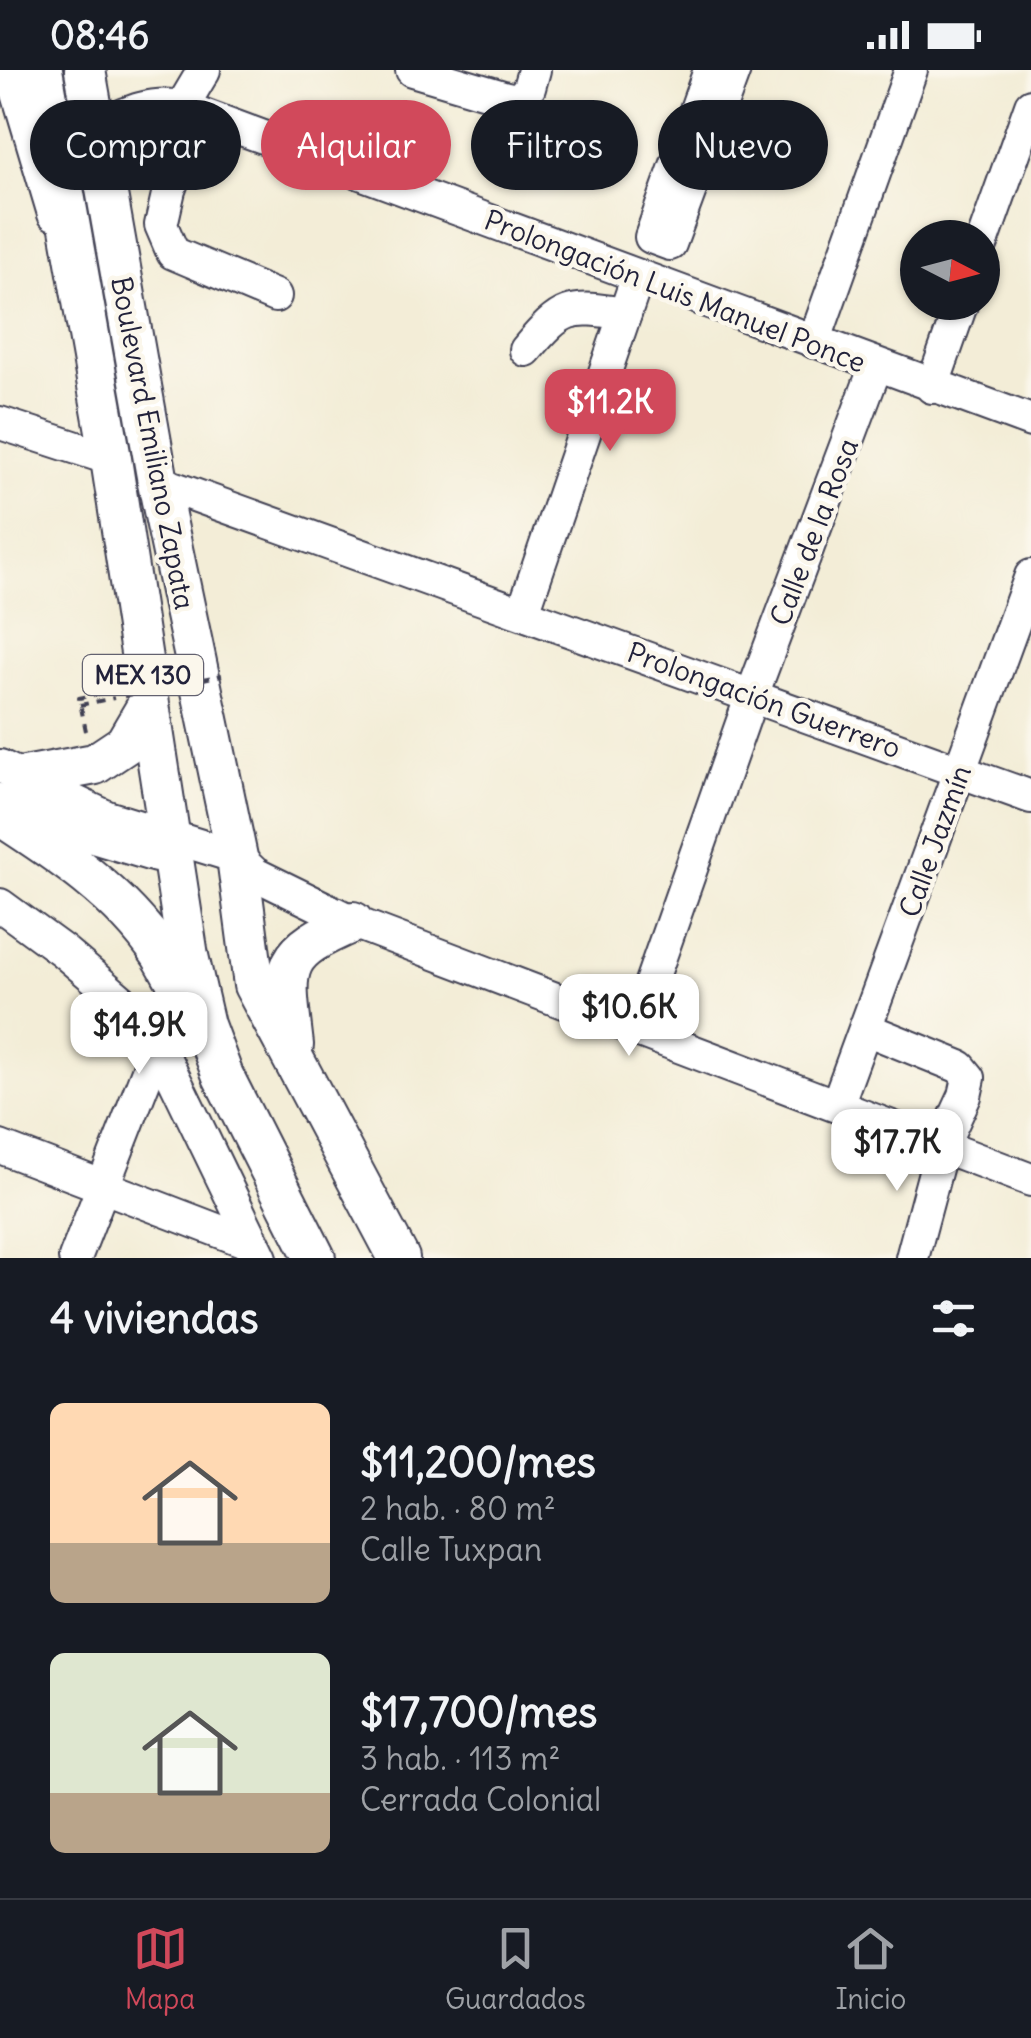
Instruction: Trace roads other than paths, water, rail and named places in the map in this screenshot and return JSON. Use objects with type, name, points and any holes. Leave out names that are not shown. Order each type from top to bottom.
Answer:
[{"type":"main road","name":"Boulevard Emiliano Zapata","points":[[42,70],[111,459],[138,695],[204,1026],[223,1076],[315,1258]]},
{"type":"main road","name":"Boulevard Emiliano Zapata","points":[[85,70],[90,100]]},
{"type":"main road","name":"Boulevard Emiliano Zapata","points":[[106,190],[158,482],[244,870],[254,985],[398,1258]]},
{"type":"main road","points":[[8,781],[93,764],[125,744],[138,695]]},
{"type":"main road","points":[[0,815],[65,858],[135,922],[160,952],[204,1026]]},
{"type":"main road","points":[[296,1064],[288,971],[298,952],[319,936],[353,922]]},
{"type":"street","name":"Boulevard Emiliano Zapata","points":[[12,70],[49,203],[78,270]]},
{"type":"street","name":"Boulevard Emiliano Zapata","points":[[99,100],[104,70]]},
{"type":"street","points":[[180,70],[180,100]]},
{"type":"street","points":[[185,100],[204,70]]},
{"type":"street","points":[[412,70],[510,99],[522,98],[534,70]]},
{"type":"street","points":[[710,70],[651,237],[670,244],[734,70]]},
{"type":"street","points":[[814,342],[911,70]]},
{"type":"street","points":[[990,220],[1031,105]]},
{"type":"street","name":"Prolongación Luis Manuel Ponce","points":[[241,130],[1031,421]]},
{"type":"street","points":[[169,190],[160,226],[173,254],[275,296]]},
{"type":"street","points":[[114,232],[160,226]]},
{"type":"street","points":[[524,612],[638,276]]},
{"type":"street","points":[[526,350],[553,318],[587,307],[625,314]]},
{"type":"street","points":[[932,387],[956,320]]},
{"type":"street","name":"Calle de la Rosa","points":[[635,1028],[751,698],[876,366]]},
{"type":"street","points":[[0,423],[111,459]]},
{"type":"street","name":"Prolongación Guerrero","points":[[158,482],[1031,797]]},
{"type":"street","name":"Calle Jazmín","points":[[837,1105],[1031,576]]},
{"type":"street","points":[[8,781],[107,817],[171,849],[244,870],[353,922],[1031,1180]]},
{"type":"street","points":[[0,904],[63,951],[131,1010],[158,1046],[257,1251]]},
{"type":"street","points":[[866,1029],[960,1066],[969,1078],[942,1146],[912,1258]]},
{"type":"street","points":[[75,1258],[158,1046]]},
{"type":"street","points":[[0,1147],[102,1184],[257,1251]]}]
